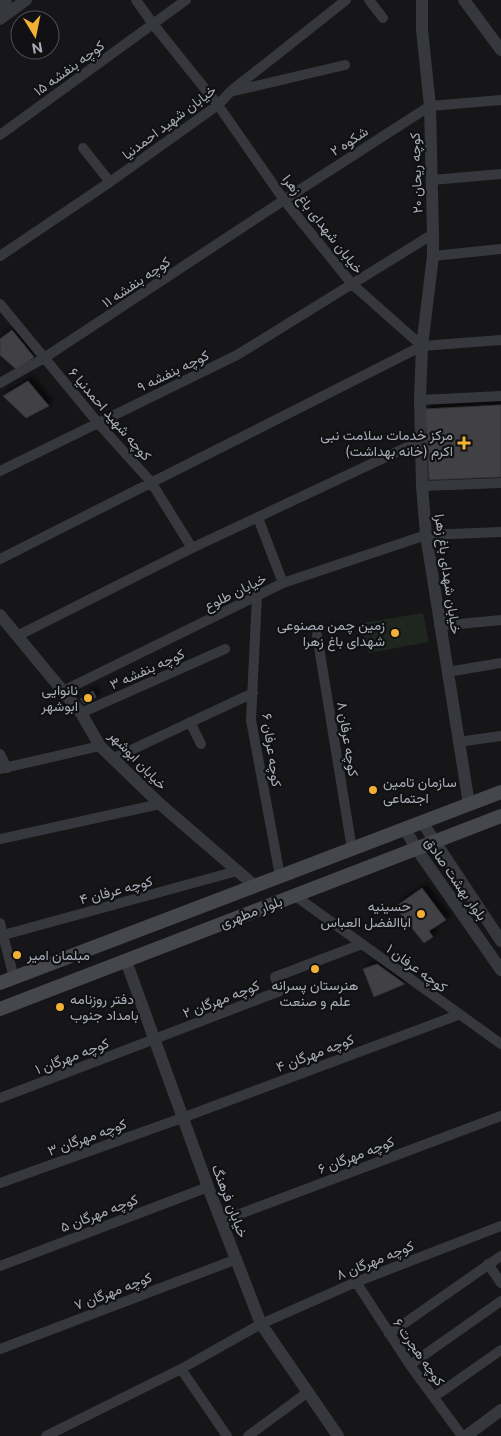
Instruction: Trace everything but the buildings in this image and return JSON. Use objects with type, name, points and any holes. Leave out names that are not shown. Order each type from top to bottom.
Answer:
[{"type":"main road","name":"بلوار مطهری","points":[[0,983],[501,792]]},
{"type":"main road","name":"بلوار مطهری","points":[[0,1008],[501,816]]},
{"type":"street","points":[[0,5],[6,0]]},
{"type":"street","points":[[0,19],[26,0]]},
{"type":"street","name":"خیابان شهدای باغ زهرا","points":[[136,0],[218,105],[284,200],[352,284],[422,346]]},
{"type":"street","name":"کوچه بنفشه ١۵","points":[[0,135],[186,0]]},
{"type":"street","name":"خیابان شهید احمدنیا","points":[[0,256],[110,182],[218,105],[231,91],[346,0]]},
{"type":"street","points":[[369,0],[383,18]]},
{"type":"street","name":"کوچه ریحان ۲۰","points":[[422,0],[422,30],[430,106],[433,234],[433,256],[422,346]]},
{"type":"street","points":[[464,0],[501,50]]},
{"type":"street","points":[[231,91],[344,65]]},
{"type":"street","points":[[430,106],[501,100]]},
{"type":"street","name":"شکوه ۲","points":[[284,200],[430,106]]},
{"type":"street","points":[[83,148],[110,182]]},
{"type":"street","points":[[432,180],[501,174]]},
{"type":"street","name":"کوچه بنفشه ۱۱","points":[[0,382],[44,358],[284,200]]},
{"type":"street","name":"کوچه بنفشه ۹","points":[[0,472],[237,356],[433,234]]},
{"type":"street","points":[[433,256],[501,250]]},
{"type":"street","name":"کوچه شهید احمدنیا ۶","points":[[0,304],[98,423],[151,482],[192,548]]},
{"type":"street","points":[[0,559],[422,346],[501,340]]},
{"type":"street","name":"خیابان شهدای باغ‌ زهرا","points":[[422,346],[420,441],[426,535],[439,626],[469,804]]},
{"type":"street","points":[[420,400],[501,396]]},
{"type":"street","points":[[17,636],[192,548],[420,441]]},
{"type":"street","points":[[422,486],[501,483]]},
{"type":"street","points":[[258,518],[283,583]]},
{"type":"street","name":"خیابان طلوع","points":[[63,691],[283,583],[426,535],[501,532]]},
{"type":"street","name":"کوچه عرفان ۶","points":[[257,596],[251,720],[280,876]]},
{"type":"street","name":"خیابان ابوشهر","points":[[0,615],[81,713],[100,746],[160,804],[255,886]]},
{"type":"street","points":[[439,626],[501,620]]},
{"type":"street","name":"کوچه عرفان ۸","points":[[317,635],[352,849]]},
{"type":"street","name":"کوچه بنفشه ۳","points":[[81,713],[225,649]]},
{"type":"street","points":[[447,672],[501,663]]},
{"type":"street","points":[[114,758],[253,693]]},
{"type":"street","points":[[190,722],[201,744]]},
{"type":"street","points":[[458,742],[501,736]]},
{"type":"street","points":[[0,754],[3,768],[100,746]]},
{"type":"street","points":[[0,839],[160,804]]},
{"type":"street","name":"بلوار بهشت صادق","points":[[422,822],[501,941]]},
{"type":"street","name":"بلوار بهشت صادق","points":[[405,829],[416,848],[501,970]]},
{"type":"street","name":"کوچه عرفان ۴","points":[[2,936],[237,871]]},
{"type":"street","name":"کوچه عرفان ۱","points":[[294,895],[501,1044]]},
{"type":"street","points":[[0,923],[14,978]]},
{"type":"street","name":"کوچه مهرگان ۲","points":[[154,1039],[280,991],[275,977],[362,944]]},
{"type":"street","name":"خیابان فرهنگ","points":[[126,961],[182,1118],[261,1324],[338,1436]]},
{"type":"street","name":"کوچه مهرگان ۴","points":[[182,1118],[458,1014]]},
{"type":"street","points":[[491,1037],[501,1030]]},
{"type":"street","name":"کوچه مهرگان ۱","points":[[0,1098],[154,1039]]},
{"type":"street","name":"کوچه مهرگان ۶","points":[[222,1221],[501,1116]]},
{"type":"street","name":"کوچه مهرگان ۳","points":[[0,1183],[182,1118]]},
{"type":"street","name":"کوچه مهرگان ۵","points":[[0,1266],[208,1187]]},
{"type":"street","name":"کوچه مهرگان ۸","points":[[46,1436],[181,1369],[261,1324],[356,1282],[501,1226]]},
{"type":"street","points":[[389,1334],[501,1256]]},
{"type":"street","name":"کوچه مهرگان ۷","points":[[0,1349],[237,1259]]},
{"type":"street","points":[[488,1264],[501,1283]]},
{"type":"street","name":"کوچه هجرت ۶","points":[[356,1282],[410,1365],[462,1436]]},
{"type":"street","points":[[410,1365],[501,1302]]},
{"type":"street","points":[[434,1397],[501,1350]]},
{"type":"street","points":[[181,1369],[227,1436]]},
{"type":"street","points":[[248,1436],[308,1392]]},
{"type":"street","points":[[466,1436],[501,1410]]},
{"type":"shaded area","name":"زمین چمن مصنوعی شهدای باغ زهرا","points":[[423,613],[429,642],[368,653],[362,623]]},
{"type":"place","name":"مرکز خدمات سلامت نبی اکرم (خانه بهداشت)","points":[[464,443]]},
{"type":"place","name":"زمین چمن مصنوعی شهدای باغ زهرا","points":[[395,633]]},
{"type":"place","name":"نانوایی ابوشهر","points":[[88,698]]},
{"type":"place","name":"سازمان تامین اجتماعی","points":[[373,790]]},
{"type":"place","name":"حسینیه اباالفضل العباس","points":[[421,914]]},
{"type":"place","name":"مبلمان امیر","points":[[17,955]]},
{"type":"place","name":"هنرستان پسرانه علم و صنعت","points":[[315,969]]},
{"type":"place","name":"دفتر روزنامه بامداد جنوب","points":[[60,1007]]}]
